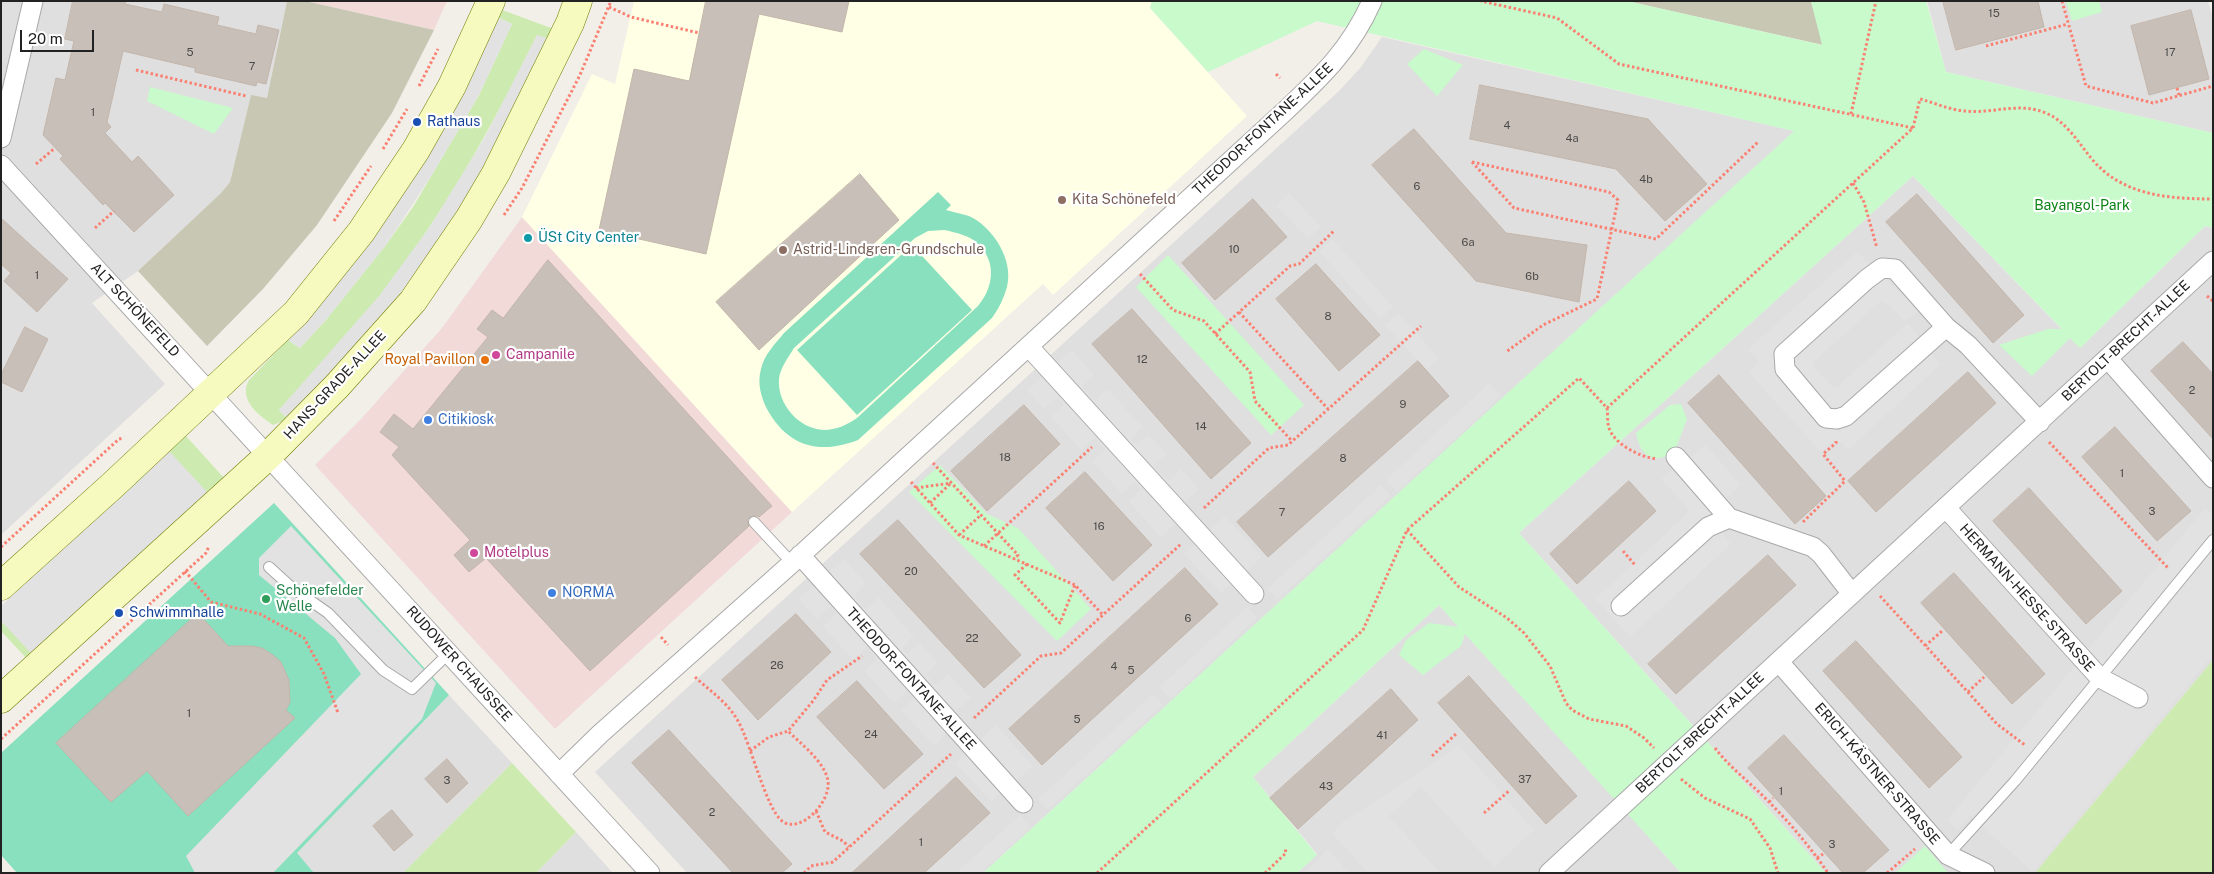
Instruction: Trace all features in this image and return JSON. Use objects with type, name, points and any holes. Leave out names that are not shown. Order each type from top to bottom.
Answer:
[{"type":"street","points":[[1,138],[33,1]]},
{"type":"street","points":[[1,586],[212,394],[296,313],[361,232],[408,164],[452,86],[491,1]]},
{"type":"street","name":"HANS-GRADE-ALLEE","points":[[1,699],[268,456],[337,386],[413,300],[458,235],[496,173],[570,23],[578,1]]},
{"type":"street","name":"THEODOR-FONTANE-ALLEE","points":[[559,774],[600,734],[1029,347],[1332,65],[1350,43],[1372,1]]},
{"type":"street","name":"ALT SCHÖNEFELD","points":[[1,165],[268,456]]},
{"type":"street","name":"BERTOLT-BRECHT-ALLEE","points":[[1549,873],[2040,422],[2213,260]]},
{"type":"street","points":[[1946,327],[1846,416],[1837,419],[1826,418],[1785,370],[1784,354],[1867,279],[1882,268],[1895,268],[1946,327],[1968,345],[2040,422]]},
{"type":"street","points":[[1029,347],[1254,594]]},
{"type":"street","points":[[2108,358],[2213,478]]},
{"type":"street","name":"RUDOWER CHAUSSEE","points":[[268,456],[650,873]]},
{"type":"street","points":[[1676,458],[1729,518],[1812,547],[1821,554],[1852,594]]},
{"type":"street","name":"HERMANN-HESSE-STRASSE","points":[[1946,508],[2100,678],[2138,698]]},
{"type":"street","points":[[1621,606],[1708,527],[1729,518]]},
{"type":"street","name":"THEODOR-FONTANE-ALLEE","points":[[796,559],[878,642],[1023,803]]},
{"type":"street","name":"ERICH-KÄSTNER-STRASSE","points":[[1779,662],[1948,855],[1985,873]]},
{"type":"lane","points":[[754,522],[796,559]]},
{"type":"lane","points":[[1948,855],[2037,754],[2213,540]]},
{"type":"lane","points":[[269,567],[291,587],[328,613],[383,670],[412,690],[449,653]]},
{"type":"path","points":[[1481,1],[1557,18],[1619,64],[1913,128]]},
{"type":"path","points":[[1851,114],[1876,1]]},
{"type":"path","points":[[2062,1],[2086,86],[2153,103],[2213,86]]},
{"type":"path","points":[[609,8],[631,16],[699,33]]},
{"type":"path","points":[[1986,46],[2005,39],[2068,24]]},
{"type":"path","points":[[416,94],[440,44]]},
{"type":"path","points":[[136,70],[246,96]]},
{"type":"path","points":[[1276,74],[1280,78]]},
{"type":"path","points":[[2177,88],[2180,95]]},
{"type":"path","points":[[1607,408],[1913,128],[1920,99],[1963,111],[2026,108],[2049,114],[2068,129],[2100,169],[2119,183],[2145,192],[2186,199],[2213,199]]},
{"type":"path","points":[[378,156],[411,102]]},
{"type":"path","points":[[1506,352],[1543,325],[1596,299],[1611,229],[1618,200],[1610,192],[1472,162],[1514,208],[1611,229],[1656,239],[1758,142]]},
{"type":"path","points":[[36,164],[55,148]]},
{"type":"path","points":[[332,224],[372,164]]},
{"type":"path","points":[[1853,183],[1864,202],[1882,268]]},
{"type":"path","points":[[95,228],[114,211]]},
{"type":"path","points":[[1217,333],[1290,266],[1299,264],[1335,230]]},
{"type":"path","points":[[1138,272],[1173,310],[1204,321],[1217,333],[1250,372],[1255,401],[1292,442]]},
{"type":"path","points":[[2207,296],[2213,301]]},
{"type":"path","points":[[1239,312],[1328,409]]},
{"type":"path","points":[[804,873],[811,866],[833,862],[1041,656],[1061,653],[1103,615],[1270,448],[1288,445],[1292,442],[1421,326]]},
{"type":"path","points":[[1097,873],[1364,630],[1407,530],[1579,378],[1607,408],[1609,428],[1623,446],[1642,457],[1669,461],[1676,458]]},
{"type":"path","points":[[1794,541],[1804,520],[1845,480],[1823,454],[1836,443],[1837,419]]},
{"type":"path","points":[[984,546],[1108,433]]},
{"type":"path","points":[[1,547],[119,439]]},
{"type":"path","points":[[2049,442],[2160,562],[2181,580]]},
{"type":"path","points":[[930,460],[1018,555],[1014,559]]},
{"type":"path","points":[[909,480],[959,534],[1075,585],[1103,615]]},
{"type":"path","points":[[916,488],[952,483]]},
{"type":"path","points":[[930,503],[952,483]]},
{"type":"path","points":[[959,534],[981,515]]},
{"type":"path","points":[[1407,530],[1459,588],[1507,618],[1524,633],[1550,666],[1566,703],[1572,710],[1589,718],[1626,726],[1644,738],[1692,789],[1705,798],[1750,819],[1770,848],[1778,873]]},
{"type":"path","points":[[1,739],[206,553]]},
{"type":"path","points":[[1026,564],[1016,575],[1060,623],[1075,585]]},
{"type":"path","points":[[185,571],[211,602],[260,614],[304,638],[324,674],[338,713]]},
{"type":"path","points":[[1880,596],[1997,724],[2037,754]]},
{"type":"path","points":[[1926,646],[1942,631]]},
{"type":"path","points":[[750,751],[769,737],[788,731],[814,701],[827,680],[855,662],[878,642]]},
{"type":"path","points":[[694,677],[718,696],[732,711],[740,724],[773,811],[786,824],[794,825],[816,811],[824,803],[828,792],[825,773],[816,760],[788,731]]},
{"type":"path","points":[[1968,692],[1984,677]]},
{"type":"path","points":[[1432,756],[1456,734]]},
{"type":"path","points":[[1714,747],[1724,760],[1769,802],[1818,858],[1828,873]]},
{"type":"path","points":[[1484,813],[1510,790]]},
{"type":"path","points":[[1769,802],[1773,798]]},
{"type":"path","points":[[816,811],[825,832],[843,841],[849,847]]},
{"type":"path","points":[[1887,873],[1931,835]]},
{"type":"path","points":[[1265,873],[1286,853],[1285,848]]},
{"type":"path","points":[[1818,858],[1823,854]]},
{"type":"shaded area","points":[[1,1],[287,1],[267,98],[251,96],[230,182],[221,193],[138,271],[92,303],[165,384],[1,535]]},
{"type":"shaded area","points":[[287,1],[305,1],[434,30],[392,113],[317,225],[263,289],[207,346],[138,271],[221,193],[230,182],[251,95],[267,98]]},
{"type":"shaded area","points":[[305,1],[447,1],[434,30]]},
{"type":"shaded area","name":"Astrid-Lindgren-Grundschule","points":[[634,1],[1152,1],[1150,8],[1247,116],[1053,295],[1043,284],[792,512],[522,217],[592,74],[615,84]]},
{"type":"shaded area","points":[[1627,1],[1811,1],[1823,45]]},
{"type":"shaded area","points":[[1927,1],[2208,1],[2213,18],[2213,133],[1946,72]]},
{"type":"shaded area","points":[[499,18],[512,24],[479,95],[433,173],[386,245],[325,321],[300,348],[288,340],[344,275],[462,93]]},
{"type":"shaded area","points":[[537,35],[550,39],[491,156],[445,232],[392,304],[336,369],[288,419],[279,410],[379,296],[429,228],[484,139]]},
{"type":"shaded area","points":[[1382,37],[1795,131],[983,873],[687,873],[595,772],[1339,91],[1361,67]]},
{"type":"shaded area","points":[[1913,176],[2080,348],[2205,226],[2213,228],[2213,660],[2035,873],[1826,873],[1519,533]]},
{"type":"shaded area","points":[[1289,193],[1321,227],[1308,239],[1276,205]]},
{"type":"shaded area","points":[[522,217],[792,512],[555,729],[315,465],[362,418],[442,328]]},
{"type":"shaded area","points":[[1333,239],[1393,307],[1380,319],[1319,251]]},
{"type":"shaded area","points":[[1857,252],[1919,311],[1905,321],[1882,300],[1815,361],[1813,366],[1834,388],[1837,387],[1908,323],[1941,364],[1848,450],[1841,442],[1832,442],[1821,452],[1749,373],[1759,361],[1748,349]]},
{"type":"shaded area","points":[[1398,313],[1439,358],[1426,370],[1385,325]]},
{"type":"shaded area","points":[[1072,350],[1094,375],[1082,387],[1095,401],[1107,389],[1143,427],[1131,439],[1136,445],[1149,435],[1167,454],[1154,466],[1168,481],[1181,469],[1199,489],[1186,501],[1175,525],[1160,537],[1129,501],[1141,489],[1134,482],[1122,494],[1092,461],[1105,450],[1095,438],[1081,450],[1050,416],[1064,405],[1058,398],[1044,409],[1027,390]]},
{"type":"shaded area","points":[[1489,383],[1501,396],[1397,492],[1386,480]]},
{"type":"shaded area","points":[[1706,445],[1741,485],[1728,497],[1721,532],[1731,544],[1630,637],[1595,599],[1689,512],[1661,479]]},
{"type":"shaded area","points":[[169,451],[208,493],[32,654],[1,621],[1,606]]},
{"type":"shaded area","points":[[1381,485],[1391,496],[1277,600],[1267,589]]},
{"type":"shaded area","points":[[2205,508],[2213,516],[2213,655],[2033,872],[1970,816],[1958,830],[1947,820]]},
{"type":"shaded area","points":[[1225,516],[1262,557],[1221,593],[1184,554]]},
{"type":"shaded area","points":[[291,526],[436,683],[422,719],[273,873],[195,873],[186,856],[361,674],[335,638],[259,575],[259,558]]},
{"type":"shaded area","points":[[844,558],[866,584],[854,595],[866,609],[879,597],[914,637],[902,648],[907,654],[920,643],[938,662],[926,674],[935,685],[948,674],[971,698],[957,710],[946,734],[934,746],[901,710],[913,699],[907,692],[894,703],[864,671],[877,659],[867,647],[853,659],[822,626],[836,614],[830,607],[817,619],[798,599]]},
{"type":"shaded area","points":[[1439,605],[1681,873],[1297,873],[1317,854],[1253,777]]},
{"type":"shaded area","points":[[1247,607],[1257,618],[1170,699],[1159,687]]},
{"type":"shaded area","points":[[1153,694],[1163,705],[1048,810],[1038,799]]},
{"type":"shaded area","points":[[449,695],[512,763],[403,873],[314,873],[296,854]]},
{"type":"shaded area","points":[[996,725],[1033,766],[992,802],[955,763]]},
{"type":"shaded area","points":[[1458,744],[1534,830],[1494,867],[1421,787],[1389,816],[1440,873],[1368,873],[1332,833],[1344,821],[1443,757]]},
{"type":"shaded area","points":[[1020,815],[1031,827],[980,873],[956,873]]},
{"type":"shaded area","points":[[576,832],[613,873],[536,873]]},
{"type":"shaded area","points":[[1328,849],[1349,873],[1303,873]]},
{"type":"green space","name":"Bayangol-Park","points":[[1152,1],[1627,1],[1822,45],[1811,1],[1926,1],[1946,72],[2213,133],[2213,228],[2205,226],[2080,348],[2070,338],[2032,376],[1999,345],[2048,329],[2062,329],[1913,176],[1519,533],[1826,873],[1681,873],[1465,634],[1461,646],[1423,675],[1399,655],[1406,640],[1429,623],[1458,627],[1439,605],[1253,777],[1317,855],[1297,873],[983,873],[1794,131],[1317,21],[1208,72],[1150,8]]},
{"type":"green space","points":[[2066,1],[2099,1],[2102,12],[2072,21]]},
{"type":"green space","points":[[502,10],[554,29],[550,39],[537,36],[465,170],[403,265],[356,325],[279,410],[288,419],[273,425],[251,406],[246,394],[249,380],[288,340],[300,348],[325,321],[386,245],[413,207],[479,95],[512,24],[499,18]]},
{"type":"green space","points":[[1424,49],[1463,65],[1437,96],[1407,64]]},
{"type":"green space","points":[[150,87],[233,108],[214,134],[147,101]]},
{"type":"green space","points":[[938,192],[951,205],[946,210],[969,216],[978,221],[1000,245],[1007,266],[1007,287],[1001,303],[992,318],[858,440],[844,445],[818,447],[795,439],[775,422],[763,400],[760,390],[760,374],[767,354],[784,333]],"holes":[[[945,230],[974,240],[988,258],[991,274],[990,282],[978,306],[853,421],[837,428],[824,430],[815,429],[798,420],[786,406],[779,388],[781,371],[794,348],[915,238],[928,231]]]},
{"type":"green space","points":[[912,245],[972,310],[857,415],[797,350]]},
{"type":"green space","points":[[1168,255],[1304,405],[1271,435],[1136,287]]},
{"type":"green space","points":[[1681,404],[1687,419],[1674,453],[1654,458],[1644,453],[1636,433],[1670,405]]},
{"type":"green space","points":[[186,436],[224,478],[20,641],[32,654],[27,659],[1,631],[1,621],[6,626],[181,465],[169,451]]},
{"type":"green space","points":[[940,465],[987,514],[1018,528],[1091,609],[1057,641],[909,492]]},
{"type":"green space","name":"Schönefelder Welle","points":[[274,503],[449,695],[297,853],[314,873],[17,873],[1,855],[1,753]]},
{"type":"green space","points":[[2213,660],[2213,873],[2035,873]]},
{"type":"green space","points":[[512,763],[576,832],[536,873],[403,873]]},
{"type":"green space","points":[[1925,846],[1948,873],[1895,873]]},
{"type":"building","points":[[73,1],[126,1],[125,4],[162,12],[164,4],[219,17],[217,25],[256,34],[258,25],[279,30],[266,84],[257,82],[256,86],[195,72],[195,68],[123,51],[107,122],[111,127],[105,133],[132,162],[138,156],[174,195],[134,232],[105,203],[103,205],[60,159],[63,156],[43,135],[56,78],[65,80],[74,41],[65,39]]},
{"type":"building","points":[[706,1],[849,1],[842,32],[759,14],[706,254],[599,230],[634,69],[689,81]]},
{"type":"building","points":[[1943,1],[2038,1],[2044,27],[1956,50]]},
{"type":"building","points":[[2191,10],[2209,79],[2149,95],[2131,26]]},
{"type":"building","points":[[1480,85],[1648,119],[1707,184],[1665,221],[1616,169],[1470,139]]},
{"type":"building","points":[[1414,129],[1506,233],[1587,245],[1579,302],[1476,281],[1372,165]]},
{"type":"building","points":[[860,174],[899,220],[759,350],[716,302]]},
{"type":"building","points":[[1917,194],[2024,315],[1993,343],[1886,222]]},
{"type":"building","points":[[1253,199],[1287,237],[1215,300],[1182,263]]},
{"type":"building","points":[[1,218],[68,279],[37,312],[4,281],[11,273],[1,264]]},
{"type":"building","points":[[548,260],[772,506],[759,517],[756,515],[750,517],[747,520],[749,526],[590,671],[486,558],[469,572],[454,555],[470,540],[392,455],[399,447],[380,432],[394,414],[413,429],[488,337],[477,329],[492,310],[503,318]]},
{"type":"building","points":[[1316,264],[1380,335],[1339,371],[1276,299]]},
{"type":"building","points":[[1132,309],[1251,443],[1211,479],[1092,344]]},
{"type":"building","points":[[25,327],[48,339],[22,392],[1,382],[1,375]]},
{"type":"building","points":[[2183,342],[2213,374],[2213,439],[2151,371]]},
{"type":"building","points":[[1418,361],[1449,396],[1268,557],[1237,522]]},
{"type":"building","points":[[1968,372],[1996,403],[1876,512],[1848,481]]},
{"type":"building","points":[[1719,375],[1826,496],[1795,524],[1688,403]]},
{"type":"building","points":[[1024,405],[1060,444],[987,511],[951,471]]},
{"type":"building","points":[[2115,427],[2191,511],[2157,541],[2082,457]]},
{"type":"building","points":[[1085,472],[1152,545],[1113,581],[1046,508]]},
{"type":"building","points":[[1629,481],[1656,511],[1577,584],[1550,554]]},
{"type":"building","points":[[2029,488],[2122,591],[2086,624],[1993,521]]},
{"type":"building","points":[[898,520],[1021,655],[984,688],[860,554]]},
{"type":"building","points":[[1768,555],[1796,585],[1676,694],[1648,664]]},
{"type":"building","points":[[1185,568],[1218,604],[1042,765],[1009,729]]},
{"type":"building","points":[[1954,573],[2045,674],[2012,704],[1921,603]]},
{"type":"building","name":"Schönefelder Welle","points":[[198,613],[228,646],[262,648],[281,662],[289,680],[290,702],[286,710],[295,718],[188,816],[147,771],[111,802],[56,743]]},
{"type":"building","points":[[796,614],[831,652],[758,720],[722,680]]},
{"type":"building","points":[[1856,641],[1962,757],[1929,788],[1823,671]]},
{"type":"building","points":[[1469,676],[1577,796],[1546,824],[1438,703]]},
{"type":"building","points":[[857,681],[923,754],[884,789],[817,717]]},
{"type":"building","points":[[1391,689],[1418,720],[1298,829],[1270,798]]},
{"type":"building","points":[[669,730],[792,864],[782,873],[733,873],[632,763]]},
{"type":"building","points":[[1784,735],[1889,850],[1863,873],[1843,873],[1748,768]]},
{"type":"building","points":[[447,759],[468,783],[447,803],[425,779]]},
{"type":"building","points":[[956,777],[990,813],[924,873],[852,873]]},
{"type":"building","points":[[392,810],[413,835],[394,851],[373,826]]},
{"type":"place","name":"Rathaus","points":[[417,122]]},
{"type":"place","name":"Kita Schönefeld","points":[[1062,200]]},
{"type":"place","name":"ÜSt City Center","points":[[528,238]]},
{"type":"place","name":"Astrid-Lindgren-Grundschule","points":[[783,250]]},
{"type":"place","name":"Campanile","points":[[496,355]]},
{"type":"place","name":"Royal Pavillon","points":[[485,360]]},
{"type":"place","name":"Citikiosk","points":[[428,420]]},
{"type":"place","name":"Motelplus","points":[[474,553]]},
{"type":"place","name":"NORMA","points":[[552,593]]},
{"type":"place","name":"Schönefelder Welle","points":[[266,599]]},
{"type":"place","name":"Schwimmhalle","points":[[119,613]]}]
